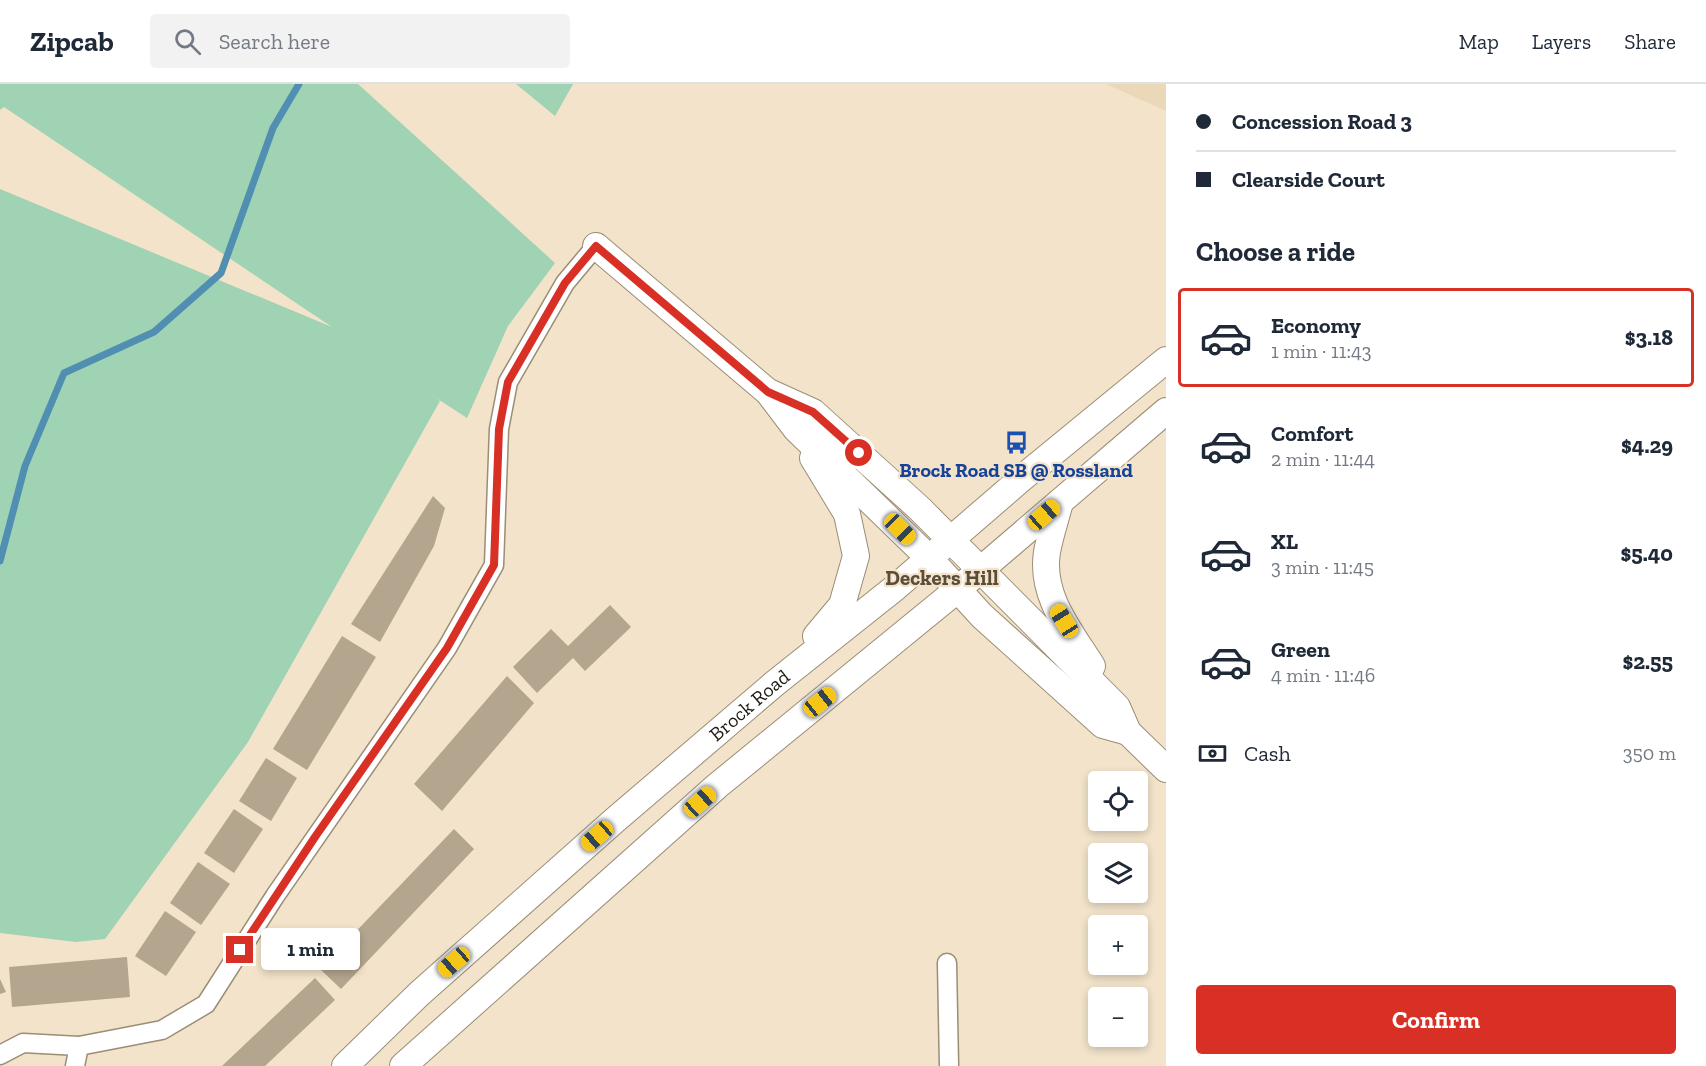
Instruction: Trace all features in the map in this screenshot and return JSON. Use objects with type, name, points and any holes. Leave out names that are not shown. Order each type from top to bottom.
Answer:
[{"type":"main road","points":[[596,246],[768,392],[796,429],[847,514],[856,556],[842,605],[774,684]]},
{"type":"main road","name":"Brock Road","points":[[345,1066],[419,994],[615,820],[774,684],[896,587],[1166,360]]},
{"type":"main road","points":[[768,392],[813,412],[951,539],[1117,707]]},
{"type":"main road","points":[[403,1066],[717,786],[957,590],[1166,411]]},
{"type":"main road","points":[[796,429],[929,558],[982,616],[1103,725],[1128,732]]},
{"type":"main road","points":[[1060,502],[1047,553],[1047,580],[1053,603],[1117,707],[1128,732],[1166,769]]},
{"type":"street","points":[[0,1055],[23,1043],[79,1046],[162,1030],[206,1004],[281,886],[447,648],[494,565],[499,429],[508,382],[565,283],[596,246]]},
{"type":"street","points":[[947,963],[949,1066]]},
{"type":"street","points":[[75,1066],[79,1046]]},
{"type":"shaded area","points":[[1106,84],[1166,84],[1166,111]]},
{"type":"green space","points":[[0,84],[358,84],[555,263],[508,326],[467,418],[433,396],[440,401],[248,742],[105,939],[76,942],[0,933],[0,189],[332,327],[4,107],[0,110]]},
{"type":"green space","points":[[516,84],[573,84],[555,116]]},
{"type":"building","points":[[433,496],[445,508],[434,546],[380,642],[351,624]]},
{"type":"building","points":[[610,605],[631,627],[585,671],[573,658],[537,693],[513,667],[551,629],[568,646]]},
{"type":"building","points":[[342,636],[376,657],[307,770],[273,749]]},
{"type":"building","points":[[507,676],[534,703],[442,811],[414,784]]},
{"type":"building","points":[[266,758],[297,778],[271,821],[239,801]]},
{"type":"building","points":[[234,809],[263,829],[234,873],[204,853]]},
{"type":"building","points":[[454,829],[474,849],[341,989],[320,969]]},
{"type":"building","points":[[198,862],[230,884],[201,925],[170,903]]},
{"type":"building","points":[[165,911],[196,932],[166,976],[135,956]]},
{"type":"building","points":[[127,957],[130,997],[12,1007],[9,967]]},
{"type":"building","points":[[315,978],[335,1000],[265,1066],[222,1066]]},
{"type":"building","points":[[0,979],[6,992],[0,994]]},
{"type":"waterway","points":[[0,561],[25,466],[64,373],[154,332],[221,273],[273,128],[299,84]]},
{"type":"place","name":"Brock Road SB @ Rossland","points":[[1016,443]]},
{"type":"district","name":"Deckers Hill","points":[[942,577]]},
{"type":"route","points":[[240,950],[315,837],[447,648],[494,565],[499,429],[508,382],[565,283],[596,246],[768,392],[813,412],[859,453]]}]
